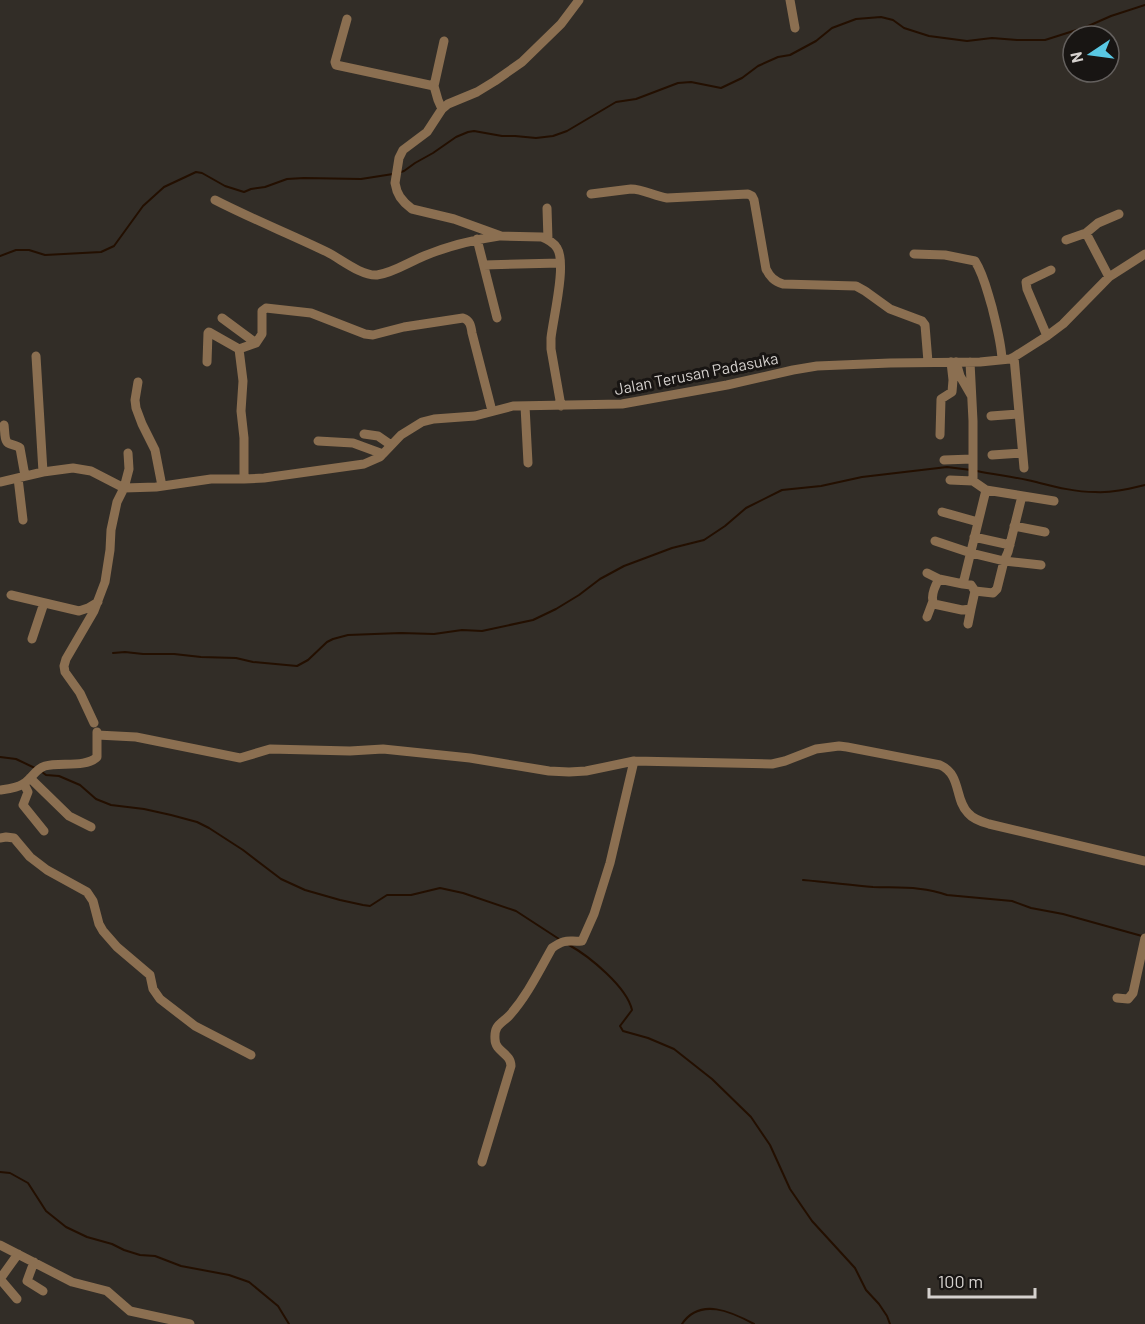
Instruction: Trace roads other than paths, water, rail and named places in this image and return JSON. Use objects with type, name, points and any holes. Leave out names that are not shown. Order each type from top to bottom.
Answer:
[{"type":"street","points":[[501,236],[454,219],[412,209],[397,191],[395,183],[399,158],[403,150],[427,132],[442,109],[448,104],[477,92],[522,62],[550,36],[579,0]]},
{"type":"street","points":[[790,0],[795,28]]},
{"type":"street","points":[[347,19],[336,65],[434,86]]},
{"type":"street","points":[[442,109],[434,86],[444,41]]},
{"type":"street","points":[[591,194],[637,189],[667,198],[748,194],[754,200],[766,269],[770,276],[783,284],[856,286],[890,309],[922,321],[925,325],[928,362]]},
{"type":"street","points":[[215,200],[247,217],[328,253],[366,274],[388,271],[453,245],[477,239],[501,236],[542,237],[548,240],[557,248],[560,256],[551,349],[561,406]]},
{"type":"street","points":[[547,208],[548,240]]},
{"type":"street","points":[[1066,240],[1086,233],[1098,224],[1119,214]]},
{"type":"street","points":[[1086,233],[1109,277]]},
{"type":"street","points":[[477,239],[497,318]]},
{"type":"street","points":[[914,254],[945,255],[975,261],[986,288],[1002,348],[1002,359]]},
{"type":"street","name":"Jalan Terusan Padasuka","points":[[124,488],[162,486],[211,479],[264,478],[364,464],[383,454],[407,430],[422,422],[475,416],[513,406],[627,404],[817,366],[988,362],[1014,357],[1063,324],[1109,277],[1145,254]]},
{"type":"street","points":[[484,265],[560,263]]},
{"type":"street","points":[[1047,336],[1026,290],[1026,282],[1051,270]]},
{"type":"street","points":[[207,362],[209,332],[239,349],[256,343],[262,334],[262,311],[266,308],[311,313],[373,335],[404,327],[463,318],[470,322],[492,411]]},
{"type":"street","points":[[222,318],[256,343]]},
{"type":"street","points":[[239,349],[243,381],[241,411],[244,438],[244,479]]},
{"type":"street","points":[[36,356],[43,472]]},
{"type":"street","points":[[1014,357],[1024,468]]},
{"type":"street","points":[[954,362],[972,396]]},
{"type":"street","points":[[940,435],[941,398],[952,392],[954,362]]},
{"type":"street","points":[[970,362],[973,481]]},
{"type":"street","points":[[138,382],[136,408],[141,424],[158,458],[162,486]]},
{"type":"street","points":[[525,406],[528,463]]},
{"type":"street","points":[[992,416],[1019,414]]},
{"type":"street","points":[[4,426],[6,441],[20,448],[23,520]]},
{"type":"street","points":[[364,435],[378,436],[391,446]]},
{"type":"street","points":[[318,441],[353,443],[383,454]]},
{"type":"street","points":[[0,790],[27,781],[39,768],[47,765],[89,762],[97,757],[95,728],[80,693],[67,677],[64,666],[98,602],[105,582],[113,520],[129,468],[128,453]]},
{"type":"street","points":[[992,455],[1022,453]]},
{"type":"street","points":[[944,460],[972,459]]},
{"type":"street","points":[[0,483],[43,472],[77,468],[91,471],[124,488]]},
{"type":"street","points":[[950,480],[973,481],[986,490],[1054,501]]},
{"type":"street","points":[[963,584],[986,490]]},
{"type":"street","points":[[927,573],[939,579],[970,585],[975,591],[993,593],[1010,545],[1022,496]]},
{"type":"street","points":[[942,512],[978,522]]},
{"type":"street","points":[[1014,526],[1046,532]]},
{"type":"street","points":[[974,537],[1010,545]]},
{"type":"street","points":[[935,541],[1004,561],[1041,565]]},
{"type":"street","points":[[927,617],[939,579]]},
{"type":"street","points":[[968,624],[975,591]]},
{"type":"street","points":[[11,595],[79,611],[98,602]]},
{"type":"street","points":[[933,602],[962,610],[971,609]]},
{"type":"street","points":[[32,639],[44,603]]},
{"type":"street","points":[[95,728],[240,758],[270,749],[350,751],[383,749],[569,772],[586,771],[634,761],[772,764],[816,749],[847,747],[947,768],[952,772],[963,807],[968,814],[979,821],[1145,861]]},
{"type":"street","points":[[482,1162],[511,1065],[508,1056],[496,1047],[495,1033],[498,1025],[521,1000],[552,948],[567,940],[582,941],[594,914],[608,871],[634,761]]},
{"type":"street","points":[[27,781],[69,816],[91,827]]},
{"type":"street","points":[[27,781],[27,795],[23,805],[44,831]]},
{"type":"street","points":[[0,838],[14,838],[30,857],[47,870],[87,892],[93,901],[103,931],[117,947],[150,975],[153,989],[160,999],[195,1026],[251,1055]]},
{"type":"street","points":[[1117,998],[1128,999],[1140,986],[1145,938]]},
{"type":"street","points":[[0,1245],[72,1282],[107,1291],[140,1319],[176,1320],[190,1324]]},
{"type":"street","points":[[17,1299],[0,1279],[18,1254]]},
{"type":"street","points":[[34,1262],[27,1281],[43,1291]]},
{"type":"waterway","points":[[398,173],[468,132],[536,138],[553,136],[567,131],[616,102],[636,99],[678,83],[691,82],[721,88],[742,78],[758,66],[778,57],[790,55],[816,41],[832,28],[856,19],[881,17],[929,36],[967,41],[992,38],[1045,40],[1145,5]]},
{"type":"waterway","points":[[0,256],[16,250],[29,250],[45,255],[101,252],[114,246],[143,206],[164,187],[196,172],[244,192],[287,179],[361,179],[393,174]]},
{"type":"waterway","points":[[113,653],[236,658],[297,666],[308,660],[327,642],[348,635],[482,631],[533,620],[556,609],[600,579],[624,566],[672,548],[704,540],[746,508],[782,490],[821,486],[862,477],[947,467],[971,470]]},
{"type":"waterway","points":[[977,471],[1088,492],[1114,491],[1145,485]]},
{"type":"waterway","points":[[0,757],[16,759],[37,769]]},
{"type":"waterway","points":[[42,772],[80,785],[96,799],[111,805],[144,809],[197,822],[243,850],[281,879],[305,890],[370,906],[387,895],[411,895],[440,888],[463,893],[516,911],[559,939]]},
{"type":"waterway","points":[[803,880],[920,889],[947,895],[1012,901],[1031,908],[1063,914],[1142,936]]},
{"type":"waterway","points":[[569,945],[596,964],[615,982],[629,1001],[632,1010],[620,1026],[623,1031],[674,1049],[712,1079],[751,1117],[770,1145],[790,1189],[812,1221],[855,1268],[866,1290],[879,1304],[890,1324]]},
{"type":"waterway","points":[[0,1172],[10,1173],[28,1183],[46,1211],[66,1227],[87,1237],[140,1255],[155,1256],[181,1266],[229,1275],[249,1282],[278,1306],[289,1324]]},
{"type":"waterway","points":[[682,1324],[689,1316],[707,1309],[716,1309],[736,1315],[754,1324]]}]
